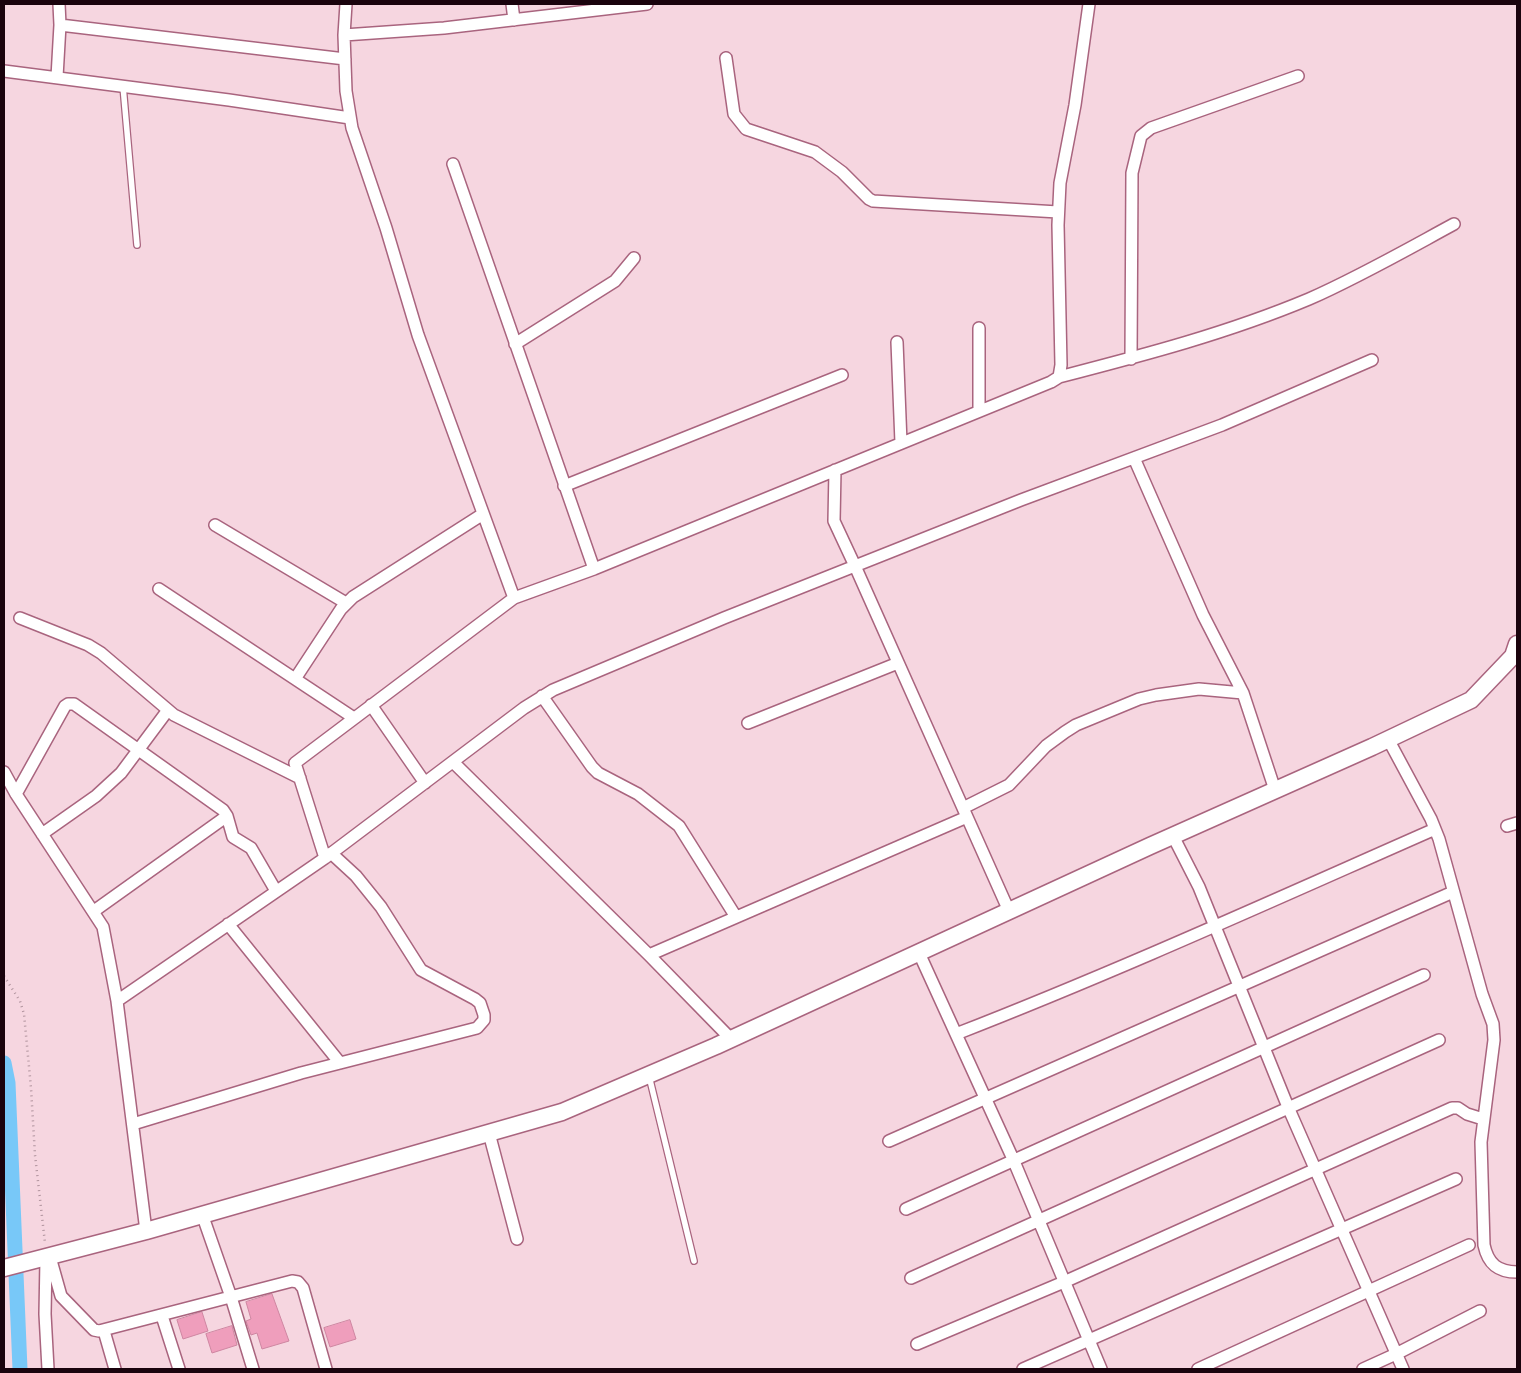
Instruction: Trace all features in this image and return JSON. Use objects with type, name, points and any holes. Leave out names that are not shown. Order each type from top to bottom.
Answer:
[{"type":"street","points":[[57,77],[60,25],[59,4]]},
{"type":"street","points":[[346,4],[344,35],[346,91],[350,118],[418,335],[514,598]]},
{"type":"street","points":[[512,4],[514,20]]},
{"type":"street","points":[[344,35],[444,28],[647,4]]},
{"type":"street","points":[[1059,377],[1061,365],[1058,212],[1060,183],[1075,105],[1089,4]]},
{"type":"street","points":[[60,25],[345,59]]},
{"type":"street","points":[[726,58],[734,114],[746,129],[815,152],[842,172],[873,201],[1058,212]]},
{"type":"street","points":[[4,70],[350,118]]},
{"type":"street","points":[[1131,359],[1132,173],[1136,150],[1141,136],[1151,128],[1298,76]]},
{"type":"street","points":[[453,164],[594,569]]},
{"type":"street","points":[[132,1124],[292,1076],[477,1028],[484,1020],[480,1003],[475,999],[421,970],[381,907],[356,876],[328,856],[295,763],[514,598],[594,569],[1051,382],[1059,377],[1131,359],[1262,318],[1352,279],[1454,224]]},
{"type":"street","points":[[515,344],[615,281],[634,258]]},
{"type":"street","points":[[978,411],[979,328]]},
{"type":"street","points":[[897,342],[901,443]]},
{"type":"street","points":[[117,1001],[328,856],[542,696],[724,618],[1021,500],[1222,425],[1372,360]]},
{"type":"street","points":[[564,486],[842,375]]},
{"type":"street","points":[[1134,458],[1203,615],[1243,693],[1275,790]]},
{"type":"street","points":[[835,470],[834,521],[1009,911]]},
{"type":"street","points":[[296,679],[346,603],[483,514]]},
{"type":"street","points":[[215,525],[346,603]]},
{"type":"street","points":[[159,589],[354,718]]},
{"type":"street","points":[[20,618],[88,645],[101,653],[174,715],[300,778]]},
{"type":"street","points":[[4,1268],[146,1230],[562,1112],[731,1039],[1471,700],[1513,656],[1517,644]]},
{"type":"street","points":[[748,723],[898,663]]},
{"type":"street","points":[[649,955],[965,812],[1009,785],[1042,751],[1076,725],[1147,697],[1190,690],[1210,689],[1243,693]]},
{"type":"street","points":[[542,696],[592,767],[638,794],[679,826],[736,917]]},
{"type":"street","points":[[16,794],[64,706],[74,704],[223,810],[227,816],[233,837],[251,848],[276,891]]},
{"type":"street","points":[[371,705],[425,783]]},
{"type":"street","points":[[42,834],[96,796],[121,773],[168,710]]},
{"type":"street","points":[[1388,739],[1435,828],[1494,1033],[1481,1142],[1486,1253],[1488,1260],[1497,1268],[1503,1271],[1517,1272]]},
{"type":"street","points":[[453,762],[649,955],[731,1039]]},
{"type":"street","points":[[4,772],[16,794],[94,911],[106,936],[117,1001],[146,1230]]},
{"type":"street","points":[[94,911],[227,816]]},
{"type":"street","points":[[956,1034],[1215,927],[1435,828]]},
{"type":"street","points":[[1173,836],[1199,887],[1288,1107],[1403,1369]]},
{"type":"street","points":[[889,1141],[1453,892]]},
{"type":"street","points":[[228,924],[340,1063]]},
{"type":"street","points":[[919,953],[1013,1159],[1101,1369]]},
{"type":"street","points":[[906,1209],[1013,1159],[1424,975]]},
{"type":"street","points":[[911,1278],[1439,1040]]},
{"type":"street","points":[[917,1344],[1064,1282],[1452,1108],[1458,1108],[1467,1114],[1483,1119]]},
{"type":"street","points":[[489,1133],[517,1239]]},
{"type":"street","points":[[1023,1369],[1456,1179]]},
{"type":"street","points":[[202,1214],[232,1297],[253,1369]]},
{"type":"street","points":[[1198,1369],[1470,1245]]},
{"type":"street","points":[[46,1257],[61,1296],[94,1330],[104,1331],[292,1281],[298,1282],[303,1288],[326,1369]]},
{"type":"street","points":[[46,1257],[45,1322],[48,1369]]},
{"type":"street","points":[[1363,1369],[1480,1311]]},
{"type":"street","points":[[162,1316],[179,1369]]},
{"type":"street","points":[[104,1331],[115,1369]]},
{"type":"lane","points":[[123,86],[137,245]]},
{"type":"lane","points":[[649,1075],[694,1261]]},
{"type":"path","points":[[4,976],[20,1001],[24,1014],[35,1155],[46,1257]]},
{"type":"building","points":[[272,1294],[289,1341],[262,1349],[257,1333],[251,1335],[246,1321],[251,1319],[246,1302]]},
{"type":"building","points":[[202,1312],[208,1331],[183,1339],[177,1320]]},
{"type":"building","points":[[350,1320],[356,1339],[330,1347],[324,1328]]},
{"type":"building","points":[[232,1326],[237,1345],[212,1353],[206,1334]]},
{"type":"waterway","points":[[4,1063],[8,1083],[20,1369]]}]
